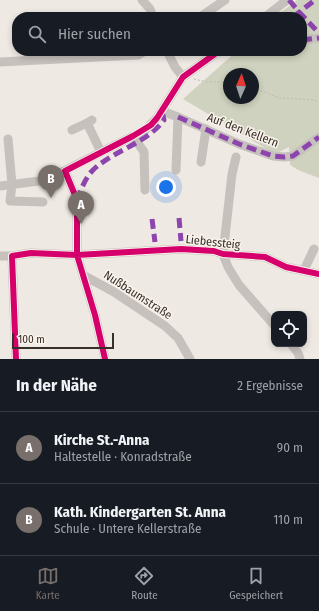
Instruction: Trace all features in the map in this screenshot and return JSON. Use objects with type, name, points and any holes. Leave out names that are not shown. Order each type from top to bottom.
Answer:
[{"type":"street","points":[[142,0],[151,12]]},
{"type":"street","points":[[207,12],[225,0]]},
{"type":"street","points":[[271,12],[282,2]]},
{"type":"street","points":[[307,39],[319,38]]},
{"type":"street","points":[[0,62],[104,56]]},
{"type":"street","points":[[170,56],[175,67],[184,77]]},
{"type":"street","points":[[0,186],[39,181],[65,171],[133,136],[151,125],[184,77],[212,56]]},
{"type":"street","name":"Auf den Kellern","points":[[162,111],[239,144],[273,156],[293,156],[319,136]]},
{"type":"street","points":[[176,170],[178,118]]},
{"type":"street","points":[[72,130],[90,122],[101,152]]},
{"type":"street","points":[[201,162],[206,129]]},
{"type":"street","points":[[133,136],[144,152],[145,190]]},
{"type":"street","points":[[8,139],[12,185],[10,201]]},
{"type":"street","points":[[236,157],[232,174],[223,254],[228,267],[239,285],[271,322]]},
{"type":"street","points":[[65,171],[76,200],[77,256],[95,315],[105,359]]},
{"type":"street","points":[[0,200],[43,202]]},
{"type":"street","name":"Liebessteig","points":[[0,256],[31,253],[77,256],[180,249],[214,250],[223,254],[265,257],[286,267],[319,274]]},
{"type":"street","points":[[304,270],[314,249]]},
{"type":"street","points":[[12,256],[16,359]]},
{"type":"street","name":"Nußbaumstraße","points":[[83,275],[114,292],[165,326],[178,338],[190,359]]},
{"type":"street","points":[[293,347],[300,359]]},
{"type":"path","points":[[184,77],[207,82],[223,82]]},
{"type":"path","points":[[259,90],[280,98],[314,100],[319,102]]},
{"type":"green space","points":[[297,0],[319,0],[319,178],[298,170],[290,165],[289,147],[275,154],[183,99],[231,56],[307,56],[307,12],[281,12]]},
{"type":"marked path","points":[[289,0],[299,12]]},
{"type":"marked path","points":[[299,12],[315,0]]},
{"type":"marked path","points":[[307,20],[319,33]]},
{"type":"marked path","points":[[307,39],[319,38]]},
{"type":"marked path","points":[[77,200],[85,180],[90,173],[101,163],[139,141],[157,128],[164,120],[162,111]]},
{"type":"marked path","points":[[178,117],[239,144],[273,156],[293,156],[319,137]]},
{"type":"marked path","points":[[179,218],[181,241]]},
{"type":"marked path","points":[[152,219],[155,242]]},
{"type":"cycle path","points":[[105,359],[95,315],[77,255],[77,200],[65,171],[133,136],[151,125],[183,77],[212,56]]},
{"type":"cycle path","points":[[16,359],[12,256],[31,253],[77,255],[181,249],[265,257],[286,267],[319,274]]},
{"type":"place","name":"Kath. Kindergarten St. Anna","points":[[51,198]]},
{"type":"place","name":"Kirche St.-Anna","points":[[81,224]]}]
